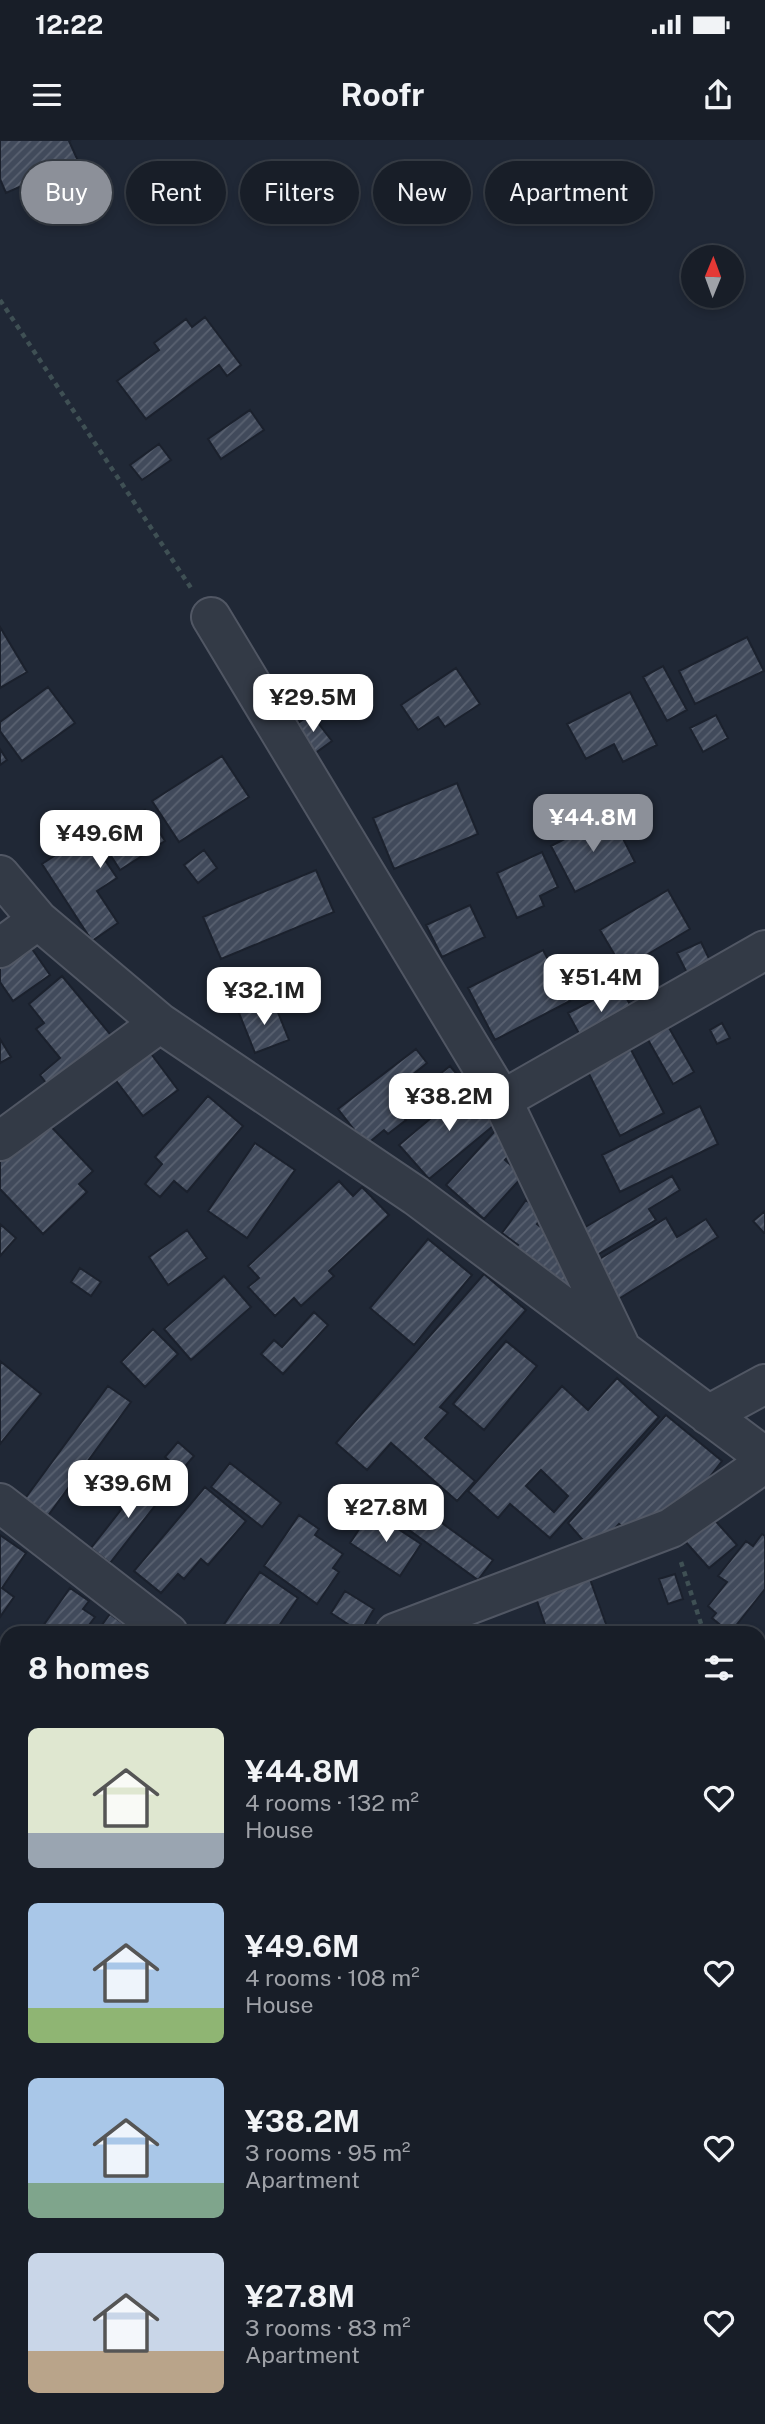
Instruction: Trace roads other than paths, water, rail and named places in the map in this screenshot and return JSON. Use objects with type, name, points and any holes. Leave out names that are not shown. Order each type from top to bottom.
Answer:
[{"type":"street","points":[[211,617],[502,1100],[622,1350]]},
{"type":"street","points":[[0,875],[38,920],[160,1023],[416,1196],[765,1457]]},
{"type":"street","points":[[0,948],[38,920]]},
{"type":"street","points":[[502,1100],[765,950]]},
{"type":"street","points":[[0,1141],[160,1023]]},
{"type":"street","points":[[708,1415],[765,1384]]},
{"type":"street","points":[[413,1626],[671,1528],[765,1463]]},
{"type":"street","points":[[0,1503],[159,1626]]}]
